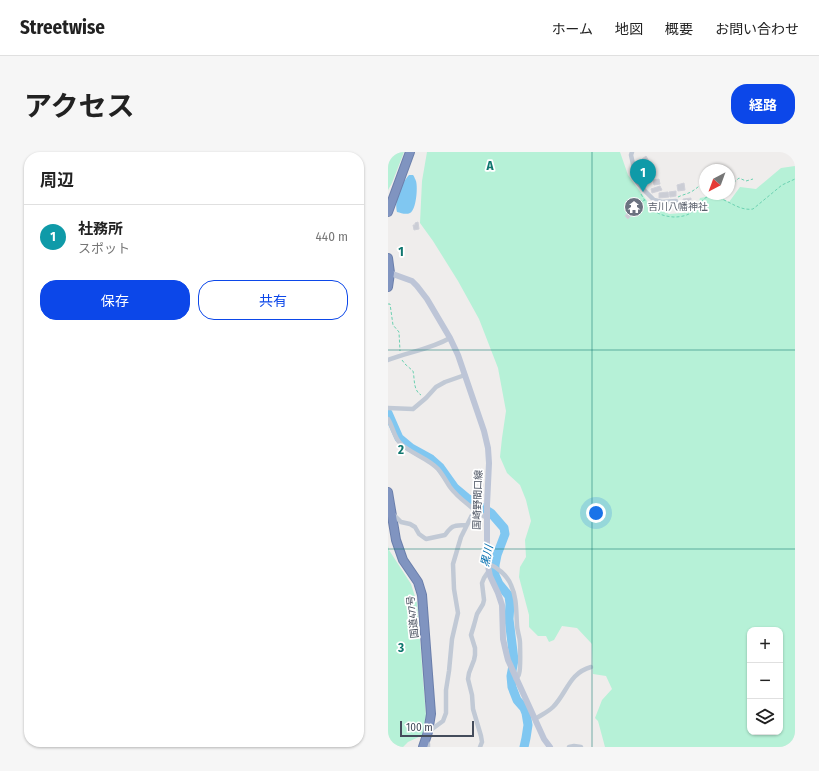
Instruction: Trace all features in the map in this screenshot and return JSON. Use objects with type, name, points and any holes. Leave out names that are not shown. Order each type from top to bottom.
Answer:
[{"type":"highway","points":[[388,212],[410,152]]},
{"type":"highway","points":[[388,258],[390,273],[388,287]]},
{"type":"highway","name":"国道477号","points":[[388,492],[396,540],[403,560],[418,582],[422,595],[431,714],[426,741]]},
{"type":"main road","name":"国崎野間口線","points":[[390,273],[412,281],[418,286],[427,299],[458,354],[484,431],[488,448],[489,463],[487,505],[488,572],[502,605],[503,639],[508,660],[544,739],[550,747]]},
{"type":"street","points":[[632,152],[631,155],[637,182],[654,200],[662,202],[673,201]]},
{"type":"street","points":[[388,360],[400,355],[434,346],[450,338]]},
{"type":"street","points":[[388,408],[413,409],[436,387],[464,375]]},
{"type":"street","points":[[388,419],[400,443],[430,462],[438,469],[458,496],[477,512],[487,516]]},
{"type":"street","points":[[426,741],[442,721],[446,713],[446,690],[450,671],[452,639],[458,613],[454,589],[454,564],[467,525],[472,515],[477,512]]},
{"type":"street","points":[[392,513],[401,522],[415,527],[419,534],[426,539],[445,535],[453,526],[467,525]]},
{"type":"street","points":[[489,564],[506,576],[511,584],[515,596],[517,607],[517,626],[520,642],[519,674],[516,679]]},
{"type":"street","points":[[480,747],[482,742],[481,736],[473,709],[468,679],[475,655],[475,648],[471,635],[477,614],[483,604],[482,582],[488,572]]},
{"type":"street","points":[[535,719],[553,707],[568,684],[574,678],[585,669],[591,667]]},
{"type":"street","points":[[568,747],[581,747]]},
{"type":"path","points":[[735,181],[739,178],[746,181],[753,179]]},
{"type":"path","points":[[640,193],[648,205],[657,213],[664,216],[676,217],[684,216],[692,212],[708,196],[726,200],[742,209],[754,209],[782,185],[795,179]]},
{"type":"path","points":[[673,201],[678,197],[692,191],[699,185]]},
{"type":"path","points":[[636,208],[649,195]]},
{"type":"green space","points":[[388,152],[404,152],[388,190]]},
{"type":"green space","points":[[427,152],[620,152],[628,175],[650,205],[669,214],[695,212],[699,200],[725,200],[729,202],[730,200],[735,200],[735,194],[740,187],[756,189],[781,168],[795,166],[795,747],[605,747],[598,721],[595,718],[602,700],[612,689],[606,676],[593,674],[592,644],[577,628],[562,626],[554,640],[549,642],[546,636],[538,636],[529,627],[529,615],[519,577],[520,567],[526,557],[525,540],[531,521],[526,500],[520,485],[507,473],[500,457],[506,411],[498,368],[479,319],[458,281],[420,223],[422,181]]},
{"type":"green space","points":[[388,546],[389,550],[411,584],[417,603],[426,716],[423,735],[408,742],[403,747],[398,747],[388,742]]},
{"type":"water","points":[[409,175],[413,175],[416,181],[416,198],[412,211],[408,214],[404,214],[397,212],[396,202],[401,187]]},
{"type":"building","points":[[646,156],[650,163],[646,166],[642,159]]},
{"type":"building","points":[[659,179],[660,184],[654,185],[653,180]]},
{"type":"building","points":[[684,183],[685,190],[678,191],[677,185]]},
{"type":"building","points":[[660,186],[662,190],[652,193],[651,189]]},
{"type":"building","points":[[676,191],[676,196],[670,197],[669,192]]},
{"type":"building","points":[[668,192],[669,197],[659,198],[659,193]]},
{"type":"building","points":[[691,198],[691,204],[684,205],[683,199]]},
{"type":"building","points":[[632,207],[637,212],[634,215],[629,210]]},
{"type":"building","points":[[629,211],[632,215],[628,219],[625,216]]},
{"type":"building","points":[[418,222],[419,229],[414,230],[413,225]]},
{"type":"waterway","name":"黒川","points":[[388,413],[399,438],[411,448],[431,459],[440,467],[455,488],[467,498],[491,513],[504,528],[505,534],[497,555],[495,575],[499,584],[509,596],[509,619],[514,660],[511,676],[512,687],[517,700],[524,708],[528,725],[524,747]]},
{"type":"place","name":"社務所","points":[[643,192]]},
{"type":"place","name":"吉川八幡神社","points":[[634,207]]}]
